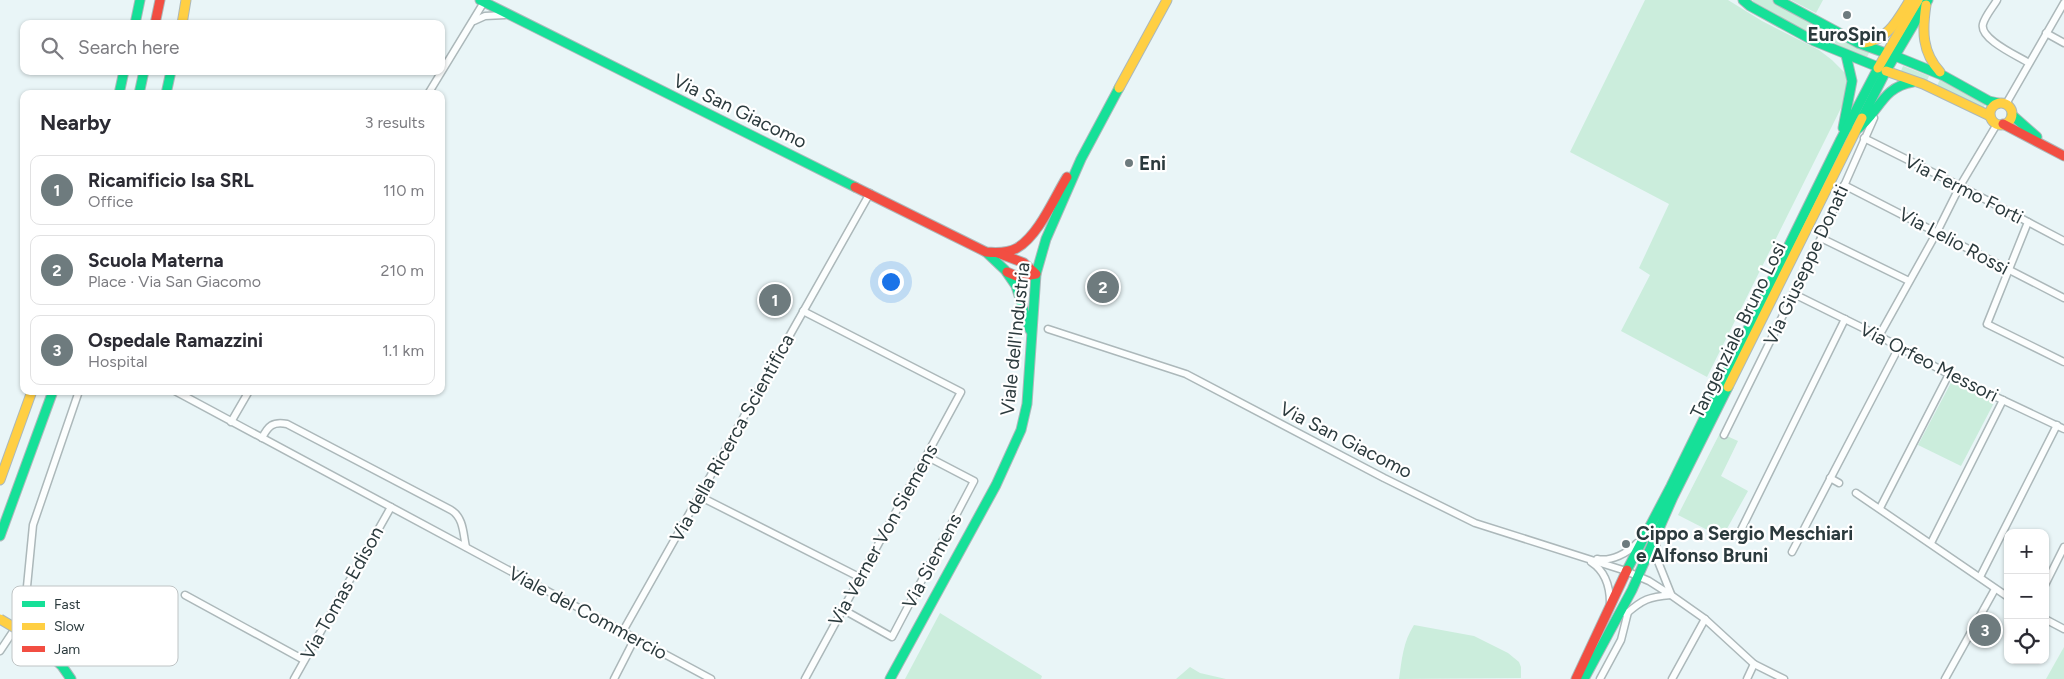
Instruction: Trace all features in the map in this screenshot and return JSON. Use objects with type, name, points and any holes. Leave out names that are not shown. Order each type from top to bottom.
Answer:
[{"type":"main road","points":[[136,20],[140,0]]},
{"type":"main road","points":[[156,20],[160,0]]},
{"type":"main road","points":[[183,20],[186,0]]},
{"type":"main road","name":"Viale dell'Industria","points":[[890,679],[996,484],[1022,430],[1027,404],[1036,274],[1052,221],[1081,159],[1167,0]]},
{"type":"main road","points":[[1778,0],[1858,43],[1944,76],[1989,101],[2002,104],[2011,109],[2012,115],[2009,121],[2000,124]]},
{"type":"main road","points":[[1858,43],[1871,43],[1882,38],[1910,0]]},
{"type":"main road","name":"Via San Giacomo","points":[[482,1],[986,252],[1005,270],[1016,286],[1032,336]]},
{"type":"main road","points":[[1926,1],[1923,43],[1932,63],[1944,76]]},
{"type":"main road","name":"Tangenziale Bruno Losi","points":[[1584,679],[1613,623],[1644,535],[1708,411],[1841,139],[1882,69],[1926,1]]},
{"type":"main road","points":[[1748,2],[1808,38],[1846,55],[1923,84],[1990,116],[2000,124],[2064,156]]},
{"type":"main road","points":[[1808,38],[1817,21]]},
{"type":"main road","points":[[1841,139],[1852,81],[1846,55]]},
{"type":"main road","name":"Tangenziale Bruno Losi","points":[[1576,679],[1608,610],[1657,533],[1673,497],[1855,131],[1882,69]]},
{"type":"main road","points":[[120,90],[123,75]]},
{"type":"main road","points":[[140,90],[143,75]]},
{"type":"main road","points":[[167,90],[170,75]]},
{"type":"main road","points":[[1855,131],[1868,121],[1878,103],[1898,85],[1906,82],[1923,84]]},
{"type":"main road","points":[[1990,116],[1992,107],[2002,104]]},
{"type":"main road","points":[[2012,115],[2052,150]]},
{"type":"main road","name":"Via San Giacomo","points":[[998,253],[1016,248],[1035,230],[1058,190],[1081,159]]},
{"type":"main road","name":"Via San Giacomo","points":[[986,252],[998,253],[1024,263],[1036,274]]},
{"type":"main road","points":[[1005,270],[1019,277],[1036,274]]},
{"type":"main road","points":[[0,480],[31,395]]},
{"type":"main road","points":[[0,536],[52,395]]},
{"type":"main road","points":[[0,619],[12,626]]},
{"type":"main road","points":[[62,666],[71,679]]},
{"type":"street","points":[[1997,0],[1983,24],[1983,32],[1989,39],[2029,63]]},
{"type":"street","points":[[445,66],[482,1]]},
{"type":"street","points":[[2002,104],[2029,63],[2064,3]]},
{"type":"street","points":[[471,23],[485,16],[498,14],[511,16]]},
{"type":"street","points":[[2046,33],[2064,44]]},
{"type":"street","points":[[430,90],[440,75]]},
{"type":"street","name":"Via Giuseppe Donati","points":[[1724,435],[1821,238],[1864,138],[1887,94]]},
{"type":"street","points":[[1879,336],[1938,232],[1960,186],[2000,124]]},
{"type":"street","name":"Via Fermo Forti","points":[[1864,138],[2064,241]]},
{"type":"street","name":"Via Lelio Rossi","points":[[1844,185],[2064,298]]},
{"type":"street","name":"Via della Ricerca Scientifica","points":[[623,631],[870,193]]},
{"type":"street","points":[[2028,222],[1987,324],[2064,362]]},
{"type":"street","points":[[1821,238],[1909,281]]},
{"type":"street","name":"Via Orfeo Messori","points":[[1794,294],[1845,318],[1949,374],[2064,429]]},
{"type":"street","name":"Via Verner Von Siemens","points":[[803,311],[961,392],[805,679]]},
{"type":"street","points":[[1738,536],[1845,318]]},
{"type":"street","name":"Via San Giacomo","points":[[1048,329],[1186,374],[1462,517],[1632,573],[1671,595],[1705,619],[1754,664],[1784,679]]},
{"type":"street","points":[[1792,552],[1899,346]]},
{"type":"street","points":[[1880,508],[1949,374]]},
{"type":"street","points":[[28,586],[33,526],[78,395]]},
{"type":"street","name":"Viale del Commercio","points":[[182,395],[711,679]]},
{"type":"street","points":[[231,422],[247,395]]},
{"type":"street","points":[[1930,543],[2003,400]]},
{"type":"street","points":[[262,438],[271,424],[287,424],[451,510],[456,513],[461,521],[466,547]]},
{"type":"street","points":[[1980,577],[2057,425]]},
{"type":"street","name":"Via Siemens","points":[[842,609],[892,637],[974,481],[926,456]]},
{"type":"street","points":[[1830,478],[1839,483]]},
{"type":"street","points":[[1856,492],[2004,595]]},
{"type":"street","points":[[699,496],[861,578]]},
{"type":"street","name":"Via Tomas Edison","points":[[294,679],[391,507]]},
{"type":"street","points":[[1613,623],[1640,601],[1652,596],[1671,595],[1663,579],[1657,559],[1657,533]]},
{"type":"street","points":[[1579,556],[1601,560],[1611,559],[1634,546],[1644,535]]},
{"type":"street","points":[[2049,577],[2064,546]]},
{"type":"street","points":[[1579,556],[1599,567],[1604,574],[1609,592],[1608,610]]},
{"type":"street","points":[[1945,679],[1995,589]]},
{"type":"street","points":[[185,595],[304,660]]},
{"type":"street","points":[[1600,679],[1621,640],[1628,612]]},
{"type":"street","points":[[1672,679],[1705,619]]},
{"type":"street","points":[[2049,621],[2064,629]]},
{"type":"street","points":[[0,651],[12,633]]},
{"type":"street","points":[[614,679],[635,638]]},
{"type":"street","points":[[1746,679],[1754,664]]},
{"type":"green space","points":[[1645,0],[1728,0],[1762,21],[1819,50],[1845,73],[1848,85],[1846,98],[1707,377],[1621,331],[1650,275],[1639,268],[1669,204],[1570,152]]},
{"type":"green space","points":[[1753,0],[1772,0],[1812,22],[1806,34],[1753,2]]},
{"type":"green space","points":[[1791,0],[1823,0],[1816,13]]},
{"type":"green space","points":[[1819,27],[1870,51],[1867,57],[1849,51],[1822,36],[1815,36]]},
{"type":"green space","points":[[1903,66],[1929,76],[1927,81],[1901,71]]},
{"type":"green space","points":[[1940,79],[1986,103],[1983,109],[1937,86]]},
{"type":"green space","points":[[1954,377],[1997,397],[1961,466],[1918,445]]},
{"type":"green space","points":[[1720,433],[1738,441],[1721,476],[1748,491],[1724,534],[1727,540],[1678,515]]},
{"type":"green space","points":[[940,613],[1042,676],[1041,679],[905,679]]},
{"type":"green space","points":[[1414,625],[1474,636],[1508,653],[1519,662],[1521,678],[1399,679],[1405,644]]},
{"type":"green space","points":[[2064,647],[2064,679],[2046,679]]},
{"type":"green space","points":[[1190,667],[1200,673],[1226,679],[1176,679]]},
{"type":"traffic: fast","points":[[136,20],[140,0]]},
{"type":"traffic: fast","points":[[480,0],[855,187]]},
{"type":"traffic: fast","points":[[1743,0],[1750,6],[1814,41],[1883,69]]},
{"type":"traffic: fast","points":[[1778,0],[1858,43],[1891,55]]},
{"type":"traffic: fast","points":[[1862,118],[1886,71],[1928,0]]},
{"type":"traffic: fast","points":[[1843,128],[1852,81],[1846,55]]},
{"type":"traffic: fast","points":[[1895,56],[1944,76],[1989,101],[1998,103]]},
{"type":"traffic: fast","points":[[1627,570],[1671,486],[1841,139],[1878,68]]},
{"type":"traffic: fast","points":[[120,90],[123,75]]},
{"type":"traffic: fast","points":[[140,90],[143,75]]},
{"type":"traffic: fast","points":[[167,90],[170,75]]},
{"type":"traffic: fast","points":[[1855,131],[1894,89],[1913,82]]},
{"type":"traffic: fast","points":[[890,679],[996,485],[1021,430],[1027,404],[1036,274],[1046,239],[1081,159],[1119,88]]},
{"type":"traffic: fast","points":[[2012,115],[2037,137]]},
{"type":"traffic: fast","points":[[986,252],[1005,270],[1016,286],[1030,330]]},
{"type":"traffic: fast","points":[[1584,679],[1632,590],[1673,497],[1728,387]]},
{"type":"traffic: fast","points":[[0,536],[52,395]]},
{"type":"traffic: fast","points":[[62,666],[71,679]]},
{"type":"traffic: slow","points":[[183,20],[186,0]]},
{"type":"traffic: slow","points":[[1119,88],[1167,0]]},
{"type":"traffic: slow","points":[[1864,43],[1880,38],[1892,28],[1910,0]]},
{"type":"traffic: slow","points":[[1878,68],[1918,0]]},
{"type":"traffic: slow","points":[[1926,5],[1925,41],[1930,57],[1940,72]]},
{"type":"traffic: slow","points":[[1886,71],[1923,84],[1990,116]]},
{"type":"traffic: slow","points":[[2001,103],[2009,106],[2012,114],[2009,122],[2001,125],[1993,122],[1990,114],[1993,106],[2001,103]]},
{"type":"traffic: slow","points":[[1728,387],[1862,118]]},
{"type":"traffic: slow","points":[[0,480],[31,395]]},
{"type":"traffic: slow","points":[[0,619],[12,626]]},
{"type":"traffic: jam","points":[[156,20],[160,0]]},
{"type":"traffic: jam","points":[[2003,124],[2064,156]]},
{"type":"traffic: jam","points":[[855,187],[986,252],[998,252],[1010,251],[1025,242],[1039,225],[1067,177]]},
{"type":"traffic: jam","points":[[998,253],[1024,263],[1036,274],[1019,277],[1007,272]]},
{"type":"traffic: jam","points":[[1576,679],[1627,570]]},
{"type":"place","name":"EuroSpin","points":[[1847,15]]},
{"type":"place","name":"Eni","points":[[1129,163]]},
{"type":"place","name":"Scuola Materna","points":[[1103,287]]},
{"type":"place","name":"Ricamificio Isa SRL","points":[[775,300]]},
{"type":"place","name":"Cippo a Sergio Meschiari e Alfonso Bruni","points":[[1626,544]]},
{"type":"place","name":"Ospedale Ramazzini","points":[[1985,630]]}]
